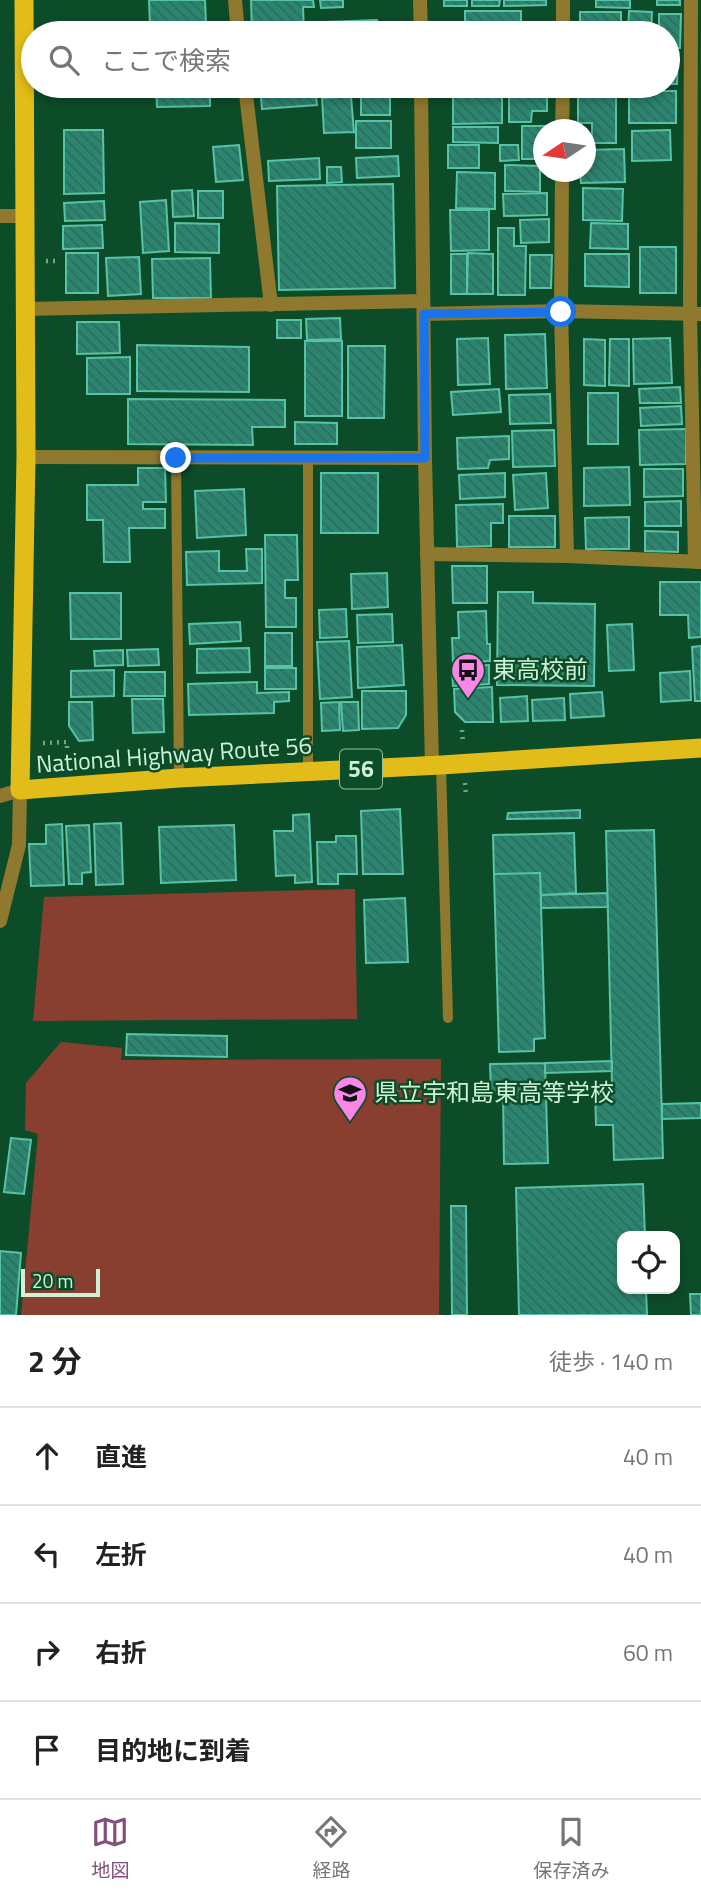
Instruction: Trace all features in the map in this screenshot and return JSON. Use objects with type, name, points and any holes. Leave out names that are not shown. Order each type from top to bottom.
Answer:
[{"type":"highway","name":"National Highway Route 56","points":[[24,0],[24,21]]},
{"type":"highway","name":"National Highway Route 56","points":[[24,98],[26,457],[20,790],[178,778],[701,748]]},
{"type":"street","points":[[234,0],[237,21]]},
{"type":"street","points":[[420,0],[421,21]]},
{"type":"street","points":[[563,0],[563,21]]},
{"type":"street","points":[[427,554],[567,556],[698,562],[691,0]]},
{"type":"street","points":[[246,98],[271,305]]},
{"type":"street","points":[[421,98],[427,554],[436,765]]},
{"type":"street","points":[[562,119],[563,98]]},
{"type":"street","points":[[562,182],[561,312],[567,556]]},
{"type":"street","points":[[0,216],[25,216]]},
{"type":"street","points":[[25,309],[271,305],[696,314]]},
{"type":"street","points":[[26,457],[425,458]]},
{"type":"street","points":[[0,796],[20,790],[19,845],[0,921]]},
{"type":"lane","points":[[308,457],[308,771]]},
{"type":"lane","points":[[176,458],[178,778]]},
{"type":"lane","points":[[436,765],[448,1018]]},
{"type":"path","points":[[22,744],[67,742],[67,786]]},
{"type":"shaded area","points":[[355,889],[357,1019],[33,1021],[44,897]]},
{"type":"shaded area","points":[[61,1042],[122,1048],[121,1060],[441,1059],[439,1315],[21,1315],[38,1134],[25,1130],[26,1083]]},
{"type":"building","points":[[149,0],[205,0],[206,21],[150,21]]},
{"type":"building","points":[[251,0],[313,0],[314,7],[303,7],[304,21],[252,21]]},
{"type":"building","points":[[320,0],[343,0],[343,7],[321,8]]},
{"type":"building","points":[[444,0],[467,0],[467,6],[444,6]]},
{"type":"building","points":[[472,0],[500,0],[499,6],[472,6]]},
{"type":"building","points":[[504,0],[546,0],[546,5],[504,6]]},
{"type":"building","points":[[596,0],[630,0],[630,8],[596,7]]},
{"type":"building","points":[[657,0],[680,0],[680,5],[657,5]]},
{"type":"building","points":[[465,11],[521,11],[521,21],[465,21]]},
{"type":"building","points":[[629,11],[652,12],[652,21],[629,21]]},
{"type":"building","points":[[580,12],[621,12],[621,21],[580,21]]},
{"type":"building","points":[[659,14],[681,14],[680,48],[680,21],[659,21]]},
{"type":"building","points":[[157,98],[210,98],[210,106],[157,107]]},
{"type":"building","points":[[261,98],[316,98],[317,105],[262,109]]},
{"type":"building","points":[[322,98],[351,98],[354,132],[324,133]]},
{"type":"building","points":[[361,98],[390,98],[390,115],[361,115]]},
{"type":"building","points":[[453,98],[502,98],[502,123],[453,124]]},
{"type":"building","points":[[509,98],[547,98],[547,111],[532,111],[531,122],[509,122]]},
{"type":"building","points":[[578,98],[616,98],[616,143],[596,143],[596,119],[578,119]]},
{"type":"building","points":[[629,98],[676,98],[676,123],[629,123]]},
{"type":"building","points":[[356,121],[391,121],[391,148],[356,148]]},
{"type":"building","points":[[522,126],[533,126],[533,159],[522,159]]},
{"type":"building","points":[[453,127],[498,127],[498,143],[453,142]]},
{"type":"building","points":[[64,130],[103,130],[104,193],[64,194]]},
{"type":"building","points":[[670,130],[671,160],[632,161],[632,131]]},
{"type":"building","points":[[239,145],[243,180],[216,182],[213,147]]},
{"type":"building","points":[[448,145],[479,145],[479,168],[448,168]]},
{"type":"building","points":[[500,145],[518,145],[519,160],[500,161]]},
{"type":"building","points":[[624,149],[625,182],[581,183],[596,182],[596,150]]},
{"type":"building","points":[[398,156],[399,176],[357,178],[356,158]]},
{"type":"building","points":[[319,158],[320,179],[269,181],[268,161]]},
{"type":"building","points":[[505,165],[533,166],[533,182],[540,182],[540,192],[505,191]]},
{"type":"building","points":[[327,167],[341,167],[342,182],[327,183]]},
{"type":"building","points":[[457,172],[495,173],[495,209],[456,208]]},
{"type":"building","points":[[393,184],[395,288],[279,290],[277,186]]},
{"type":"building","points":[[583,188],[623,189],[622,221],[583,220]]},
{"type":"building","points":[[192,190],[194,216],[173,217],[172,191]]},
{"type":"building","points":[[198,191],[223,191],[223,218],[198,218]]},
{"type":"building","points":[[547,193],[547,215],[504,216],[503,194]]},
{"type":"building","points":[[166,200],[169,251],[143,253],[140,202]]},
{"type":"building","points":[[104,201],[105,220],[65,221],[64,203]]},
{"type":"building","points":[[450,210],[489,210],[489,250],[451,251]]},
{"type":"building","points":[[549,219],[549,242],[521,243],[520,220]]},
{"type":"building","points":[[175,223],[219,224],[219,253],[175,252]]},
{"type":"building","points":[[591,223],[628,224],[628,249],[590,248]]},
{"type":"building","points":[[102,225],[103,248],[63,249],[63,226]]},
{"type":"building","points":[[498,228],[514,228],[514,246],[526,246],[525,295],[498,295]]},
{"type":"building","points":[[640,247],[676,247],[676,293],[640,293]]},
{"type":"building","points":[[66,253],[98,253],[98,293],[66,293]]},
{"type":"building","points":[[468,253],[493,254],[493,294],[467,294]]},
{"type":"building","points":[[451,254],[467,254],[467,294],[451,294]]},
{"type":"building","points":[[585,254],[629,254],[629,287],[585,286]]},
{"type":"building","points":[[530,255],[552,255],[551,288],[530,288]]},
{"type":"building","points":[[139,257],[141,294],[108,296],[106,258]]},
{"type":"building","points":[[210,258],[211,298],[153,298],[152,259]]},
{"type":"building","points":[[340,318],[341,339],[307,340],[306,319]]},
{"type":"building","points":[[277,320],[301,320],[301,338],[277,338]]},
{"type":"building","points":[[77,322],[119,322],[120,353],[77,354]]},
{"type":"building","points":[[545,334],[547,388],[506,389],[505,335]]},
{"type":"building","points":[[488,338],[490,384],[458,385],[457,339]]},
{"type":"building","points":[[670,338],[672,383],[634,384],[633,339]]},
{"type":"building","points":[[584,339],[605,340],[605,386],[584,385]]},
{"type":"building","points":[[610,339],[629,339],[629,386],[609,385]]},
{"type":"building","points":[[305,341],[342,341],[342,416],[305,416]]},
{"type":"building","points":[[137,345],[249,347],[249,392],[137,391]]},
{"type":"building","points":[[348,346],[385,346],[384,418],[348,418]]},
{"type":"building","points":[[130,357],[130,394],[87,394],[87,358]]},
{"type":"building","points":[[680,387],[681,403],[640,403],[639,389]]},
{"type":"building","points":[[499,389],[501,412],[453,415],[451,392]]},
{"type":"building","points":[[588,393],[618,393],[618,444],[588,444]]},
{"type":"building","points":[[550,394],[551,423],[510,424],[509,395]]},
{"type":"building","points":[[128,399],[285,400],[285,427],[252,427],[253,445],[128,444]]},
{"type":"building","points":[[681,406],[682,424],[641,426],[640,408]]},
{"type":"building","points":[[295,422],[337,423],[337,444],[295,444]]},
{"type":"building","points":[[686,429],[686,464],[640,465],[639,430]]},
{"type":"building","points":[[554,430],[555,466],[513,467],[512,431]]},
{"type":"building","points":[[509,436],[509,459],[490,460],[488,468],[458,469],[457,438]]},
{"type":"building","points":[[629,467],[630,505],[584,506],[584,468]]},
{"type":"building","points":[[138,468],[165,468],[166,502],[143,502],[143,509],[165,509],[165,528],[129,528],[130,562],[104,562],[103,520],[87,520],[87,485],[138,485]]},
{"type":"building","points":[[644,469],[683,469],[683,496],[644,497]]},
{"type":"building","points":[[321,473],[378,473],[378,533],[321,533]]},
{"type":"building","points":[[505,473],[505,497],[460,499],[459,475]]},
{"type":"building","points":[[546,473],[548,508],[515,510],[513,475]]},
{"type":"building","points":[[244,489],[246,535],[197,538],[195,491]]},
{"type":"building","points":[[681,501],[681,526],[645,526],[645,502]]},
{"type":"building","points":[[503,504],[503,523],[491,523],[491,546],[457,547],[456,505]]},
{"type":"building","points":[[509,516],[555,516],[555,547],[509,547]]},
{"type":"building","points":[[629,517],[629,549],[586,549],[585,518]]},
{"type":"building","points":[[645,531],[678,532],[678,552],[645,551]]},
{"type":"building","points":[[265,535],[297,535],[298,580],[285,580],[285,598],[296,598],[296,627],[266,627]]},
{"type":"building","points":[[246,549],[262,549],[262,583],[187,585],[186,552],[219,551],[219,571],[247,571]]},
{"type":"building","points":[[452,566],[487,566],[487,603],[453,603]]},
{"type":"building","points":[[387,573],[388,607],[352,609],[351,574]]},
{"type":"building","points":[[660,582],[701,582],[701,637],[689,638],[688,615],[660,615]]},
{"type":"building","points":[[498,592],[533,592],[533,603],[595,604],[594,686],[497,685]]},
{"type":"building","points":[[70,593],[121,593],[121,639],[71,639]]},
{"type":"building","points":[[346,609],[347,637],[320,638],[319,610]]},
{"type":"building","points":[[486,611],[490,661],[453,663],[452,638],[459,638],[458,612]]},
{"type":"building","points":[[392,614],[393,642],[358,643],[357,615]]},
{"type":"building","points":[[240,622],[241,641],[190,644],[189,624]]},
{"type":"building","points":[[632,624],[634,670],[609,671],[607,625]]},
{"type":"building","points":[[265,633],[292,633],[292,666],[265,666]]},
{"type":"building","points":[[349,641],[352,697],[320,699],[317,642]]},
{"type":"building","points":[[402,645],[404,685],[358,688],[357,647]]},
{"type":"building","points":[[701,646],[701,701],[695,701],[692,647]]},
{"type":"building","points":[[249,648],[250,672],[197,673],[197,649]]},
{"type":"building","points":[[158,649],[159,665],[128,666],[127,650]]},
{"type":"building","points":[[123,650],[123,665],[95,666],[94,651]]},
{"type":"building","points":[[489,665],[489,684],[453,686],[452,667]]},
{"type":"building","points":[[265,668],[296,668],[296,689],[265,689]]},
{"type":"building","points":[[114,670],[114,696],[71,697],[71,671]]},
{"type":"building","points":[[690,671],[691,700],[661,702],[660,673]]},
{"type":"building","points":[[125,672],[165,672],[165,696],[124,696]]},
{"type":"building","points":[[257,682],[257,693],[289,692],[289,701],[274,702],[274,713],[189,715],[188,684]]},
{"type":"building","points":[[492,687],[493,722],[465,722],[455,712],[454,689]]},
{"type":"building","points":[[362,691],[406,691],[406,715],[398,728],[362,729]]},
{"type":"building","points":[[602,692],[604,716],[571,718],[570,694]]},
{"type":"building","points":[[527,696],[528,721],[501,722],[500,698]]},
{"type":"building","points":[[564,698],[565,720],[533,721],[532,700]]},
{"type":"building","points":[[132,699],[163,699],[164,732],[133,733]]},
{"type":"building","points":[[69,702],[92,702],[93,740],[79,741],[69,726]]},
{"type":"building","points":[[339,702],[340,730],[322,731],[321,703]]},
{"type":"building","points":[[341,702],[358,702],[359,730],[343,731]]},
{"type":"building","points":[[400,809],[403,874],[363,874],[361,811]]},
{"type":"building","points":[[580,810],[580,818],[507,819],[508,813]]},
{"type":"building","points":[[309,814],[312,882],[295,883],[295,875],[276,876],[274,831],[293,831],[293,815]]},
{"type":"building","points":[[121,823],[123,884],[96,885],[94,824]]},
{"type":"building","points":[[62,824],[64,885],[31,886],[29,844],[46,844],[46,825]]},
{"type":"building","points":[[89,825],[91,872],[82,873],[82,884],[69,884],[66,826]]},
{"type":"building","points":[[234,825],[236,880],[161,883],[159,827]]},
{"type":"building","points":[[654,830],[663,1158],[614,1160],[613,1125],[596,1125],[595,1087],[612,1086],[606,831]]},
{"type":"building","points":[[574,833],[576,893],[541,895],[540,873],[494,874],[493,835]]},
{"type":"building","points":[[336,836],[356,836],[357,874],[338,874],[338,884],[318,884],[317,842],[336,842]]},
{"type":"building","points":[[540,873],[545,1038],[534,1039],[534,1051],[499,1052],[494,874]]},
{"type":"building","points":[[607,893],[608,907],[541,908],[541,895]]},
{"type":"building","points":[[405,898],[408,962],[366,963],[364,900]]},
{"type":"building","points":[[127,1034],[227,1036],[227,1057],[126,1055]]},
{"type":"building","points":[[612,1061],[612,1071],[545,1073],[545,1063]]},
{"type":"building","points":[[545,1063],[548,1163],[504,1164],[503,1090],[491,1091],[490,1064]]},
{"type":"building","points":[[701,1103],[701,1118],[662,1119],[662,1104]]},
{"type":"building","points":[[11,1138],[31,1140],[24,1194],[4,1192]]},
{"type":"building","points":[[643,1184],[645,1231],[617,1231],[617,1294],[646,1294],[647,1315],[519,1315],[516,1188]]},
{"type":"building","points":[[451,1206],[466,1206],[467,1315],[452,1315]]},
{"type":"building","points":[[0,1251],[21,1253],[16,1315],[0,1315]]},
{"type":"building","points":[[690,1294],[701,1294],[701,1315],[691,1315]]},
{"type":"place","name":"東高校前","points":[[468,700]]},
{"type":"place","name":"県立宇和島東高等学校","points":[[350,1123]]},
{"type":"route","points":[[176,458],[425,458],[424,314],[561,312]]}]
